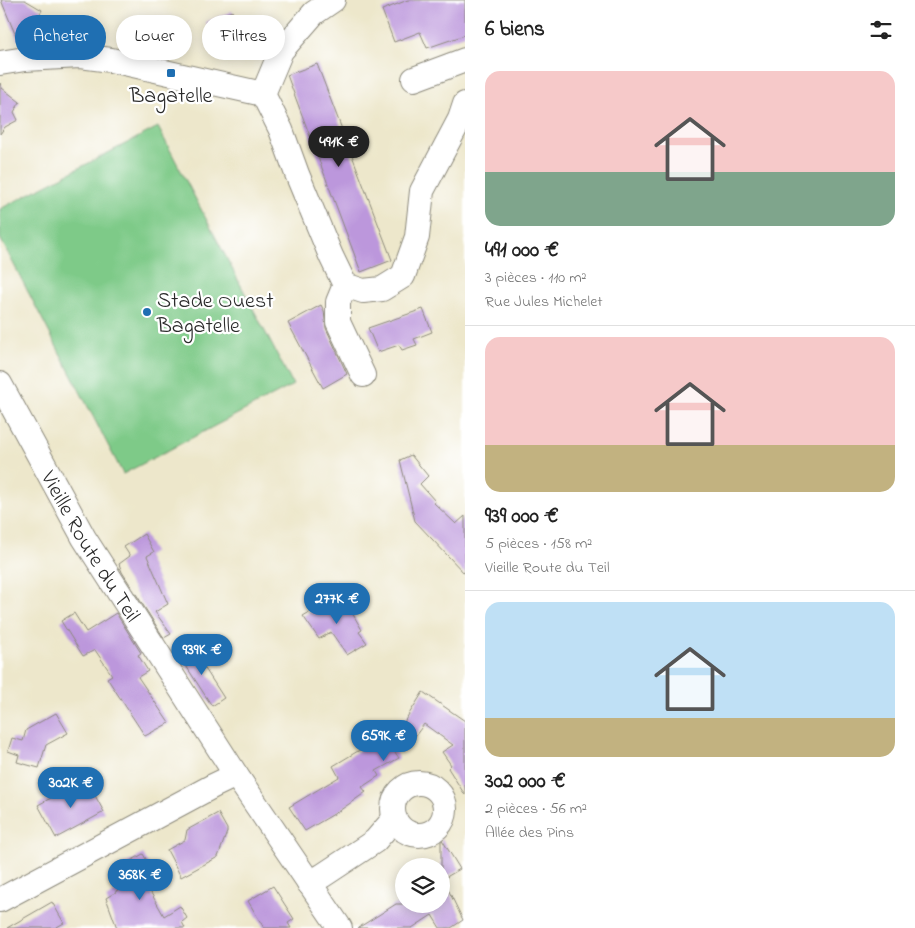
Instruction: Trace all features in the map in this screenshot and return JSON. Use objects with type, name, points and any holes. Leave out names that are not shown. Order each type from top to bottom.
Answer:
[{"type":"street","points":[[333,0],[314,13],[281,51],[263,94],[281,130],[297,174],[345,285],[363,291],[382,290],[403,276],[417,237],[422,191],[460,119],[465,104]]},
{"type":"street","points":[[0,63],[33,58],[80,56],[111,60],[263,94]]},
{"type":"street","points":[[414,79],[465,60]]},
{"type":"street","points":[[345,285],[338,302],[338,322],[363,375]]},
{"type":"street","name":"Vieille Route du Teil","points":[[0,384],[84,538],[236,775],[340,928]]},
{"type":"street","points":[[0,900],[236,775]]},
{"type":"street","points":[[309,883],[375,841],[394,818]]},
{"type":"green space","name":"Stade Ouest Bagatelle","points":[[158,127],[293,385],[123,474],[0,238],[0,209]]},
{"type":"building","points":[[1,0],[25,0],[42,10],[39,15],[15,15],[15,34]]},
{"type":"building","points":[[408,0],[465,0],[465,35],[427,48],[420,32],[394,42],[382,10]]},
{"type":"building","points":[[232,11],[234,15],[223,15]]},
{"type":"building","points":[[317,64],[392,260],[361,272],[287,75]]},
{"type":"building","points":[[0,83],[2,88],[20,102],[14,112],[18,120],[5,127],[0,134]]},
{"type":"building","points":[[321,305],[324,311],[326,328],[347,374],[323,388],[288,323]]},
{"type":"building","points":[[423,309],[432,332],[414,339],[417,345],[402,350],[399,345],[378,352],[368,328]]},
{"type":"building","points":[[411,455],[428,476],[420,484],[435,501],[434,503],[456,524],[465,516],[465,574],[415,521],[400,460]]},
{"type":"building","points":[[144,534],[154,552],[147,556],[168,604],[155,612],[171,634],[164,638],[122,572],[119,564],[130,556],[124,547]]},
{"type":"building","points":[[343,597],[362,630],[359,632],[367,643],[347,655],[331,632],[319,639],[303,616],[320,606],[322,610]]},
{"type":"building","points":[[74,613],[86,632],[116,613],[141,653],[138,655],[148,671],[138,677],[169,723],[145,736],[107,678],[112,675],[95,650],[83,656],[61,621]]},
{"type":"building","points":[[191,647],[224,698],[212,706],[179,655]]},
{"type":"building","points":[[423,692],[465,721],[465,795],[448,768],[451,765],[442,752],[453,745],[424,724],[413,739],[392,748],[399,758],[376,771],[379,776],[362,787],[366,792],[305,831],[289,807],[339,777],[333,766],[383,736],[390,744]]},
{"type":"building","points":[[56,713],[68,733],[46,745],[39,768],[17,762],[19,755],[8,751],[12,738],[23,741],[26,730]]},
{"type":"building","points":[[86,779],[104,812],[56,838],[38,805]]},
{"type":"building","points":[[218,813],[227,832],[218,857],[181,877],[167,850],[185,840],[187,830]]},
{"type":"building","points":[[441,838],[460,869],[450,875],[450,858],[441,858]]},
{"type":"building","points":[[143,854],[153,871],[142,877],[164,916],[180,906],[187,918],[182,922],[185,928],[117,928],[106,898],[121,888],[118,882],[121,880],[116,869]]},
{"type":"building","points":[[273,886],[294,919],[288,923],[291,928],[264,928],[248,901]]},
{"type":"building","points":[[450,893],[463,920],[451,928],[440,928],[432,915],[412,928],[358,928],[395,905],[395,913],[450,913]]},
{"type":"building","points":[[52,902],[64,923],[55,928],[7,928]]},
{"type":"place","name":"Bagatelle","points":[[171,73]]},
{"type":"place","name":"Stade Ouest Bagatelle","points":[[147,312]]}]
